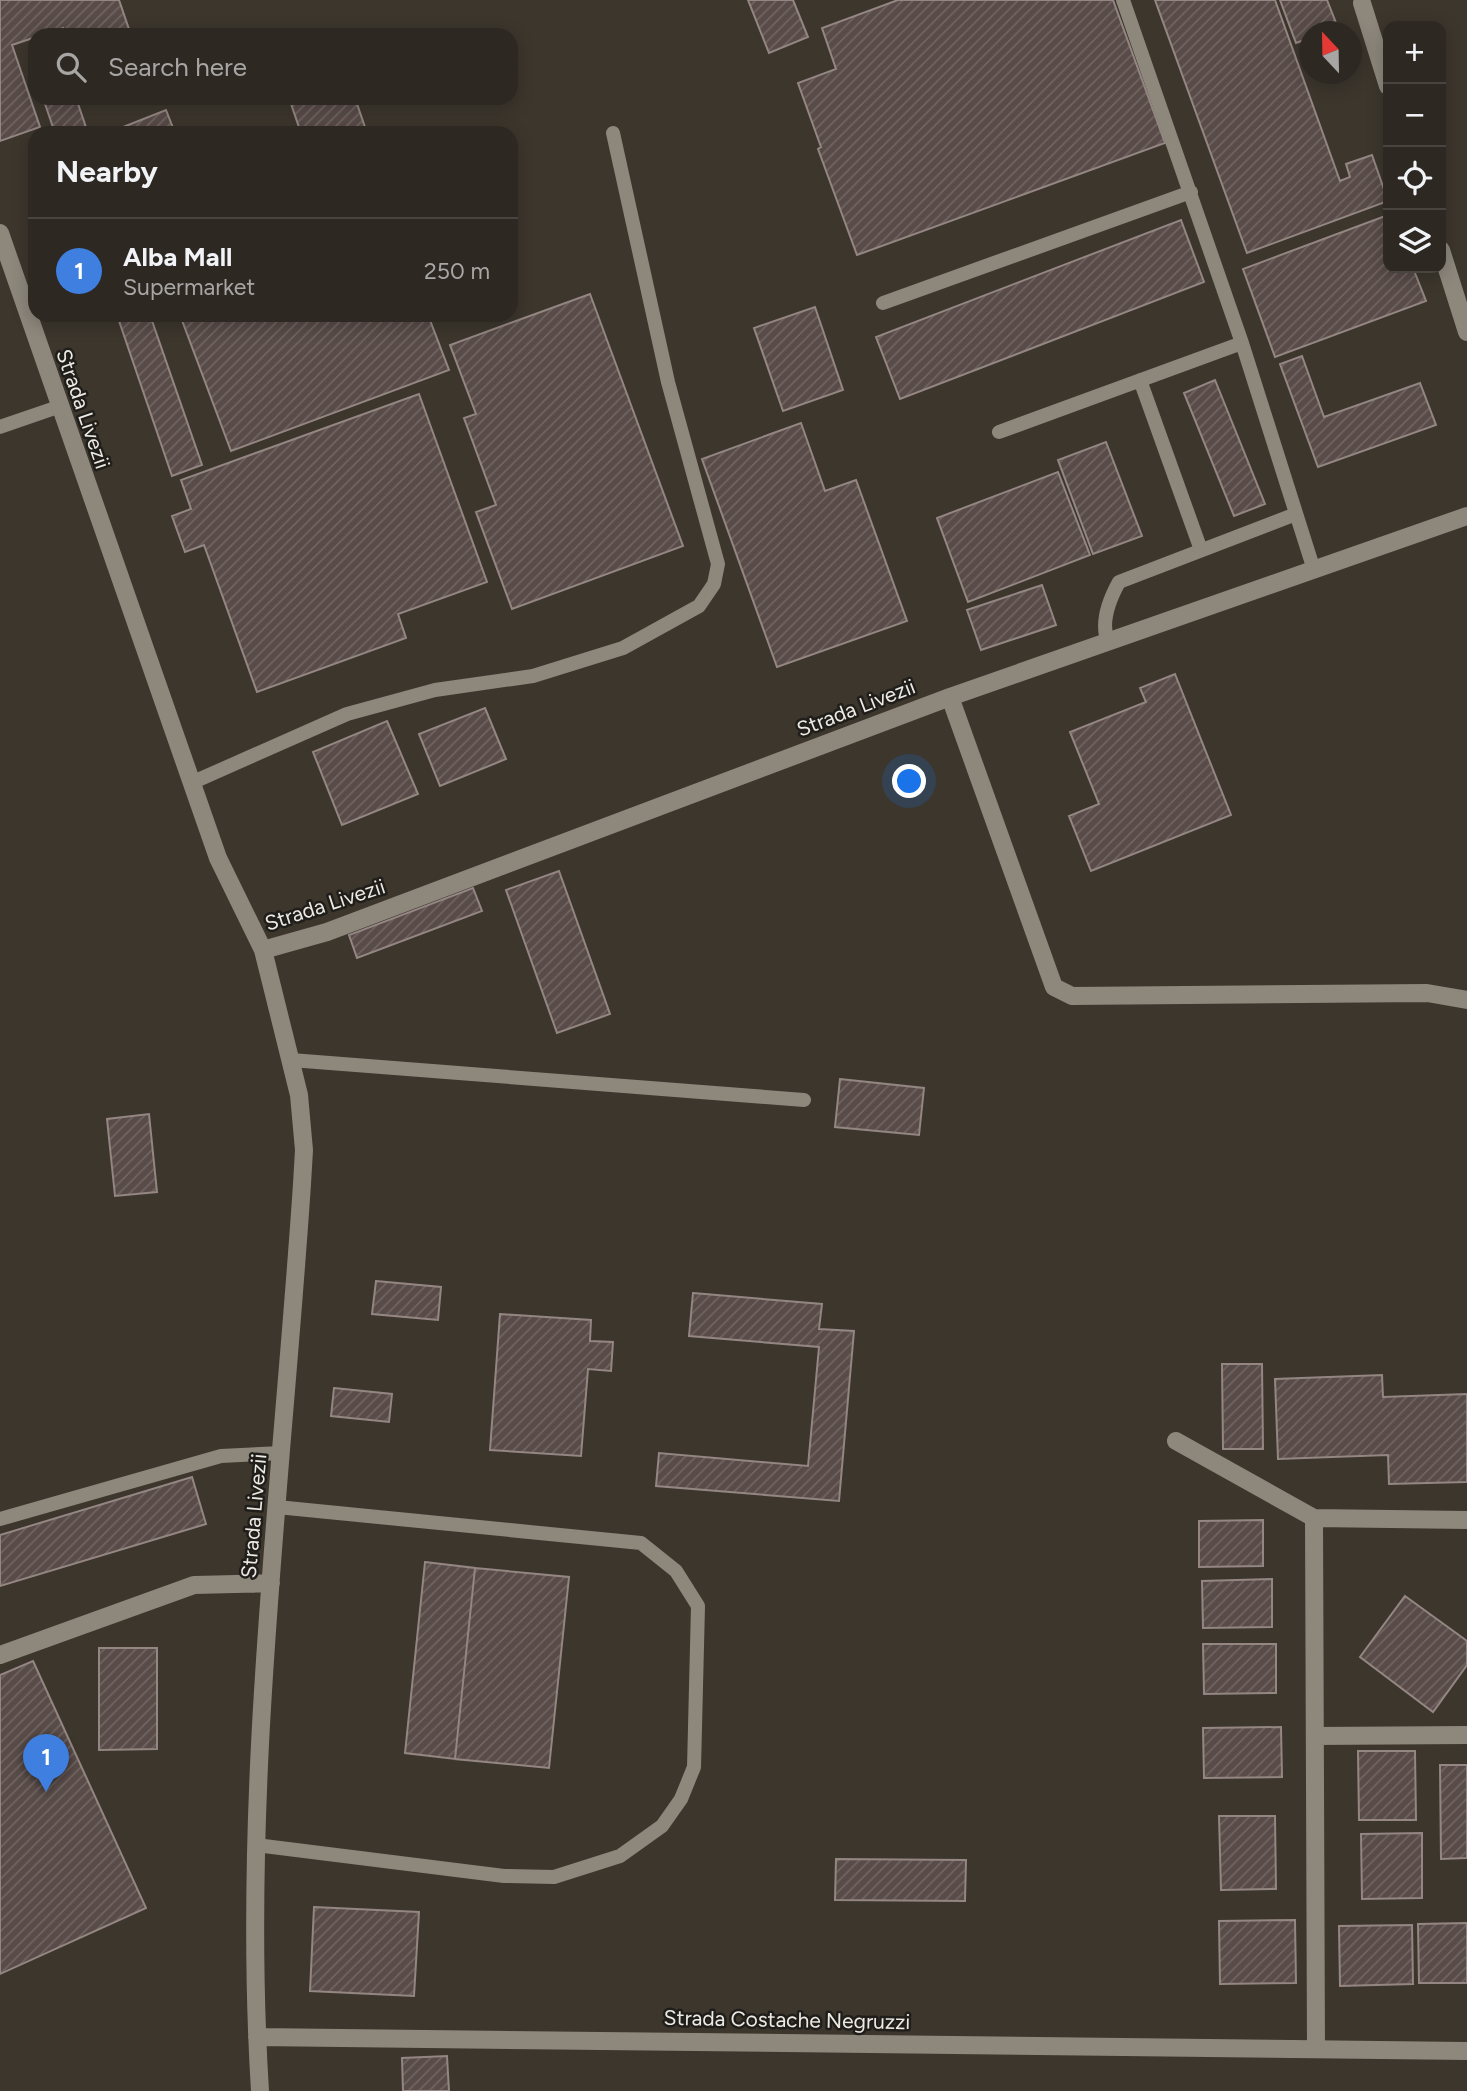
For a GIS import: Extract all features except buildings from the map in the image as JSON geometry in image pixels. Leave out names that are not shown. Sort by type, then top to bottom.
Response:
[{"type":"street","points":[[1362,3],[1387,84]]},
{"type":"street","name":"Strada Livezii","points":[[0,233],[28,317]]},
{"type":"street","points":[[1446,266],[1467,332]]},
{"type":"street","name":"Strada Livezii","points":[[30,322],[218,858],[263,950],[299,1095],[304,1150],[271,1583],[256,1845],[257,2037],[260,2091]]},
{"type":"street","name":"Strada Livezii","points":[[263,950],[327,932],[950,697],[1467,516]]},
{"type":"street","points":[[950,697],[1054,987],[1072,996],[1427,993],[1467,1000]]},
{"type":"street","points":[[1176,1441],[1314,1518],[1467,1521]]},
{"type":"street","points":[[1314,1518],[1316,2049]]},
{"type":"street","points":[[0,1655],[194,1585],[271,1583]]},
{"type":"street","points":[[1315,1736],[1467,1735]]},
{"type":"street","name":"Strada Costache Negruzzi","points":[[257,2037],[1467,2050]]},
{"type":"lane","points":[[1123,0],[1242,343],[1314,570]]},
{"type":"lane","points":[[191,783],[347,714],[435,690],[533,676],[623,648],[699,606],[715,584],[718,564],[668,382],[613,133]]},
{"type":"lane","points":[[883,303],[1191,192]]},
{"type":"lane","points":[[999,432],[1242,343]]},
{"type":"lane","points":[[1140,380],[1201,550]]},
{"type":"lane","points":[[0,427],[58,407]]},
{"type":"lane","points":[[1108,642],[1104,627],[1111,596],[1119,582],[1296,514]]},
{"type":"lane","points":[[290,1060],[804,1100]]},
{"type":"lane","points":[[0,1519],[221,1456],[282,1453]]},
{"type":"lane","points":[[256,1845],[504,1876],[554,1877],[620,1856],[662,1826],[681,1799],[694,1768],[698,1606],[676,1571],[641,1543],[277,1507]]},
{"type":"place","name":"Alba Mall","points":[[46,1792]]}]
